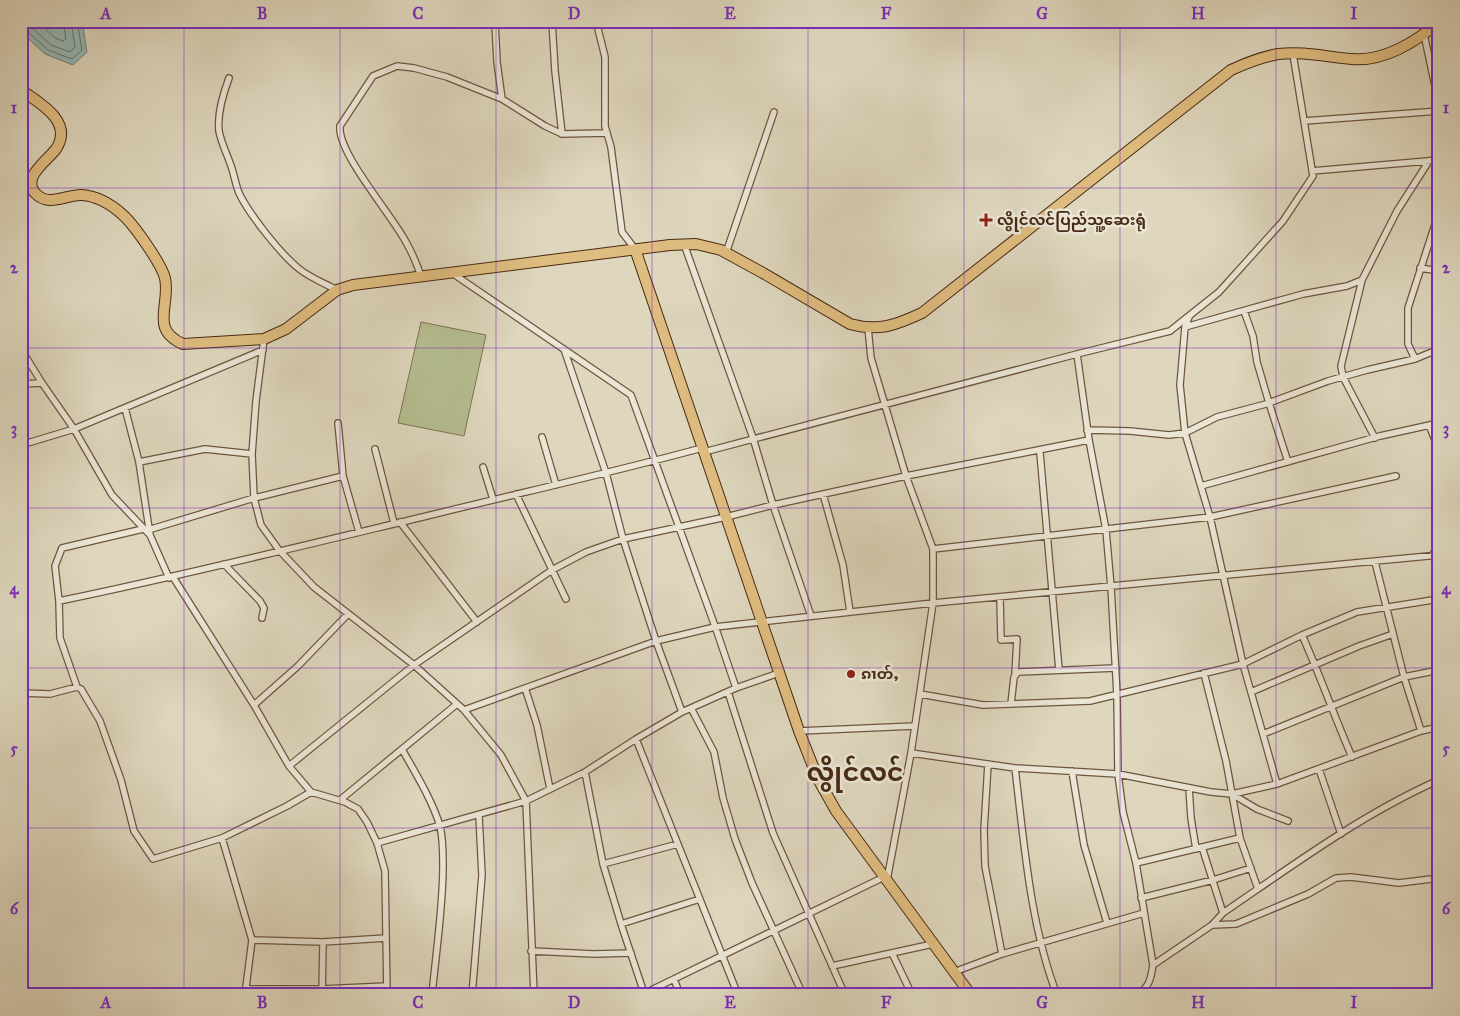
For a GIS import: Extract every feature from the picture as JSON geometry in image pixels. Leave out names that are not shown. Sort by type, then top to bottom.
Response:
[{"type":"highway","points":[[21,90],[43,105],[57,120],[61,130],[60,142],[32,180],[33,190],[40,197],[50,200],[81,194],[95,197],[130,221],[160,267],[164,278],[166,285],[164,321],[167,333],[173,340],[183,344],[264,339],[286,329],[338,290],[353,285],[684,244],[709,246],[726,253],[850,324],[868,328],[887,327],[922,313],[1231,70],[1257,59],[1279,54],[1355,60],[1380,56],[1404,46],[1439,22]]},
{"type":"highway","points":[[635,249],[799,731],[818,779],[831,803],[971,995]]},
{"type":"street","points":[[496,21],[497,62],[502,99]]},
{"type":"street","points":[[552,21],[562,134]]},
{"type":"street","points":[[596,21],[605,57],[604,110],[606,133],[611,147],[622,232],[635,249]]},
{"type":"street","points":[[1424,34],[1439,105]]},
{"type":"street","points":[[59,601],[171,578],[279,550],[753,438],[1077,354],[1170,332],[1219,292],[1283,221],[1313,176],[1293,54]]},
{"type":"street","points":[[421,276],[407,244],[345,150],[339,133],[340,126],[373,76],[397,66],[414,68],[447,77],[502,99],[545,126],[562,134],[606,133]]},
{"type":"street","points":[[229,78],[220,112],[219,130],[238,191],[246,206],[274,243],[298,268],[314,279],[338,290]]},
{"type":"street","points":[[1304,121],[1439,111]]},
{"type":"street","points":[[726,253],[774,112]]},
{"type":"street","points":[[1312,171],[1439,160]]},
{"type":"street","points":[[1374,438],[1343,377],[1341,366],[1346,340],[1362,280],[1397,211],[1429,161]]},
{"type":"street","points":[[1415,360],[1408,344],[1408,308],[1439,212]]},
{"type":"street","points":[[684,244],[753,438],[773,505],[811,616]]},
{"type":"street","points":[[1420,268],[1439,271]]},
{"type":"street","points":[[450,272],[631,394],[736,688]]},
{"type":"street","points":[[1185,327],[1303,294],[1347,286],[1362,280]]},
{"type":"street","points":[[1244,311],[1253,336],[1257,362],[1288,462]]},
{"type":"street","points":[[1189,316],[1185,327],[1180,385],[1185,433],[1210,517],[1243,664],[1277,784]]},
{"type":"street","points":[[585,772],[603,864],[643,994],[808,913],[886,879],[911,753],[933,603],[933,549],[906,476],[871,358],[868,328]]},
{"type":"street","points":[[264,339],[256,401],[252,454],[254,498],[261,525],[279,550],[314,587],[414,665],[458,704],[501,755],[526,802],[534,995]]},
{"type":"street","points":[[21,349],[74,429],[112,495],[147,531],[171,578],[254,705],[289,766],[311,792],[340,800],[358,809],[367,822],[377,843],[385,871],[387,995]]},
{"type":"street","points":[[564,349],[606,473],[623,539],[656,641],[682,712]]},
{"type":"street","points":[[1087,430],[1130,431],[1169,435],[1185,433],[1217,417],[1269,403],[1343,377],[1415,360],[1439,349]]},
{"type":"street","points":[[21,444],[74,429],[263,350]]},
{"type":"street","points":[[1077,354],[1087,430],[1106,530],[1116,668],[1118,774],[1123,812],[1136,863],[1152,965],[1150,981],[1142,992],[1136,995]]},
{"type":"street","points":[[21,384],[42,383]]},
{"type":"street","points":[[126,408],[139,462],[147,531]]},
{"type":"street","points":[[338,423],[343,476],[359,532]]},
{"type":"street","points":[[1201,486],[1374,438],[1439,423]]},
{"type":"street","points":[[1429,425],[1439,450]]},
{"type":"street","points":[[542,437],[556,485]]},
{"type":"street","points":[[289,766],[414,665],[552,570],[586,552],[623,539],[773,505],[906,476],[1089,440]]},
{"type":"street","points":[[139,462],[205,449],[252,454]]},
{"type":"street","points":[[374,449],[397,523],[477,622]]},
{"type":"street","points":[[1040,453],[1059,670]]},
{"type":"street","points":[[482,467],[493,499]]},
{"type":"street","points":[[311,792],[222,838],[153,859],[134,830],[121,780],[100,721],[81,689],[77,687],[60,638],[59,601],[55,566],[62,548],[147,531],[254,498],[343,476]]},
{"type":"street","points":[[933,549],[1210,517],[1396,476]]},
{"type":"street","points":[[516,494],[566,599]]},
{"type":"street","points":[[823,494],[843,565],[850,612]]},
{"type":"street","points":[[464,710],[656,641],[715,627],[933,603],[1436,556],[1439,544]]},
{"type":"street","points":[[1375,562],[1404,677],[1421,731]]},
{"type":"street","points":[[224,564],[260,601],[264,608],[262,618]]},
{"type":"street","points":[[1000,598],[1001,640],[1018,639],[1012,704]]},
{"type":"street","points":[[920,694],[983,704],[1090,701],[1243,664],[1302,634],[1356,612],[1439,599]]},
{"type":"street","points":[[254,705],[298,666],[348,614]]},
{"type":"street","points":[[1302,634],[1316,665],[1330,707],[1352,757]]},
{"type":"street","points":[[1251,692],[1359,646],[1393,634]]},
{"type":"street","points":[[1015,674],[1018,672],[1116,668]]},
{"type":"street","points":[[1263,734],[1404,677],[1439,670]]},
{"type":"street","points":[[1204,672],[1226,761],[1240,838],[1258,889]]},
{"type":"street","points":[[377,843],[526,802],[585,772],[682,712],[736,688],[779,673]]},
{"type":"street","points":[[21,693],[50,694],[77,687]]},
{"type":"street","points":[[525,688],[537,725],[550,790]]},
{"type":"street","points":[[728,692],[773,833],[845,995]]},
{"type":"street","points":[[340,800],[403,751],[458,704]]},
{"type":"street","points":[[691,708],[714,752],[723,798],[735,839],[752,883],[803,995]]},
{"type":"street","points":[[799,731],[915,726]]},
{"type":"street","points":[[911,753],[1016,768],[1118,774],[1188,788],[1232,794],[1277,784],[1421,731],[1439,727]]},
{"type":"street","points":[[636,739],[738,995]]},
{"type":"street","points":[[403,751],[421,783],[439,826],[442,842],[443,879],[432,995]]},
{"type":"street","points":[[988,764],[984,830],[985,866],[1002,954]]},
{"type":"street","points":[[1016,768],[1025,850],[1040,942],[1058,995]]},
{"type":"street","points":[[1319,769],[1341,834]]},
{"type":"street","points":[[1072,772],[1084,845],[1108,923]]},
{"type":"street","points":[[1152,965],[1212,926],[1223,913],[1341,834],[1411,792],[1439,780]]},
{"type":"street","points":[[1188,788],[1191,818],[1199,848],[1213,880],[1223,913]]},
{"type":"street","points":[[1232,794],[1258,809],[1288,822]]},
{"type":"street","points":[[472,995],[482,875],[479,816]]},
{"type":"street","points":[[222,838],[252,940],[245,992],[322,992],[387,986]]},
{"type":"street","points":[[1136,863],[1240,838]]},
{"type":"street","points":[[603,864],[678,844]]},
{"type":"street","points":[[1142,898],[1251,868]]},
{"type":"street","points":[[1212,926],[1236,924],[1308,894],[1336,878],[1351,877],[1399,883],[1439,878]]},
{"type":"street","points":[[621,924],[700,899]]},
{"type":"street","points":[[954,972],[1040,942],[1144,913]]},
{"type":"street","points":[[252,940],[323,942],[386,938]]},
{"type":"street","points":[[322,992],[323,942]]},
{"type":"street","points":[[832,966],[933,944]]},
{"type":"street","points":[[531,951],[594,954],[631,953]]},
{"type":"street","points":[[892,953],[912,995]]},
{"type":"street","points":[[674,979],[680,995]]},
{"type":"green space","points":[[421,322],[486,335],[464,436],[398,423]]},
{"type":"water","points":[[21,21],[82,21],[87,52],[73,65],[45,54],[21,32]]},
{"type":"place","name":"လွိုင်လင်ပြည်သူ့ဆေးရုံ","points":[[986,220]]},
{"type":"place","name":"ၵၢတ်ႇ","points":[[851,674]]},
{"type":"district","name":"လွိုင်လင်","points":[[855,772]]}]
